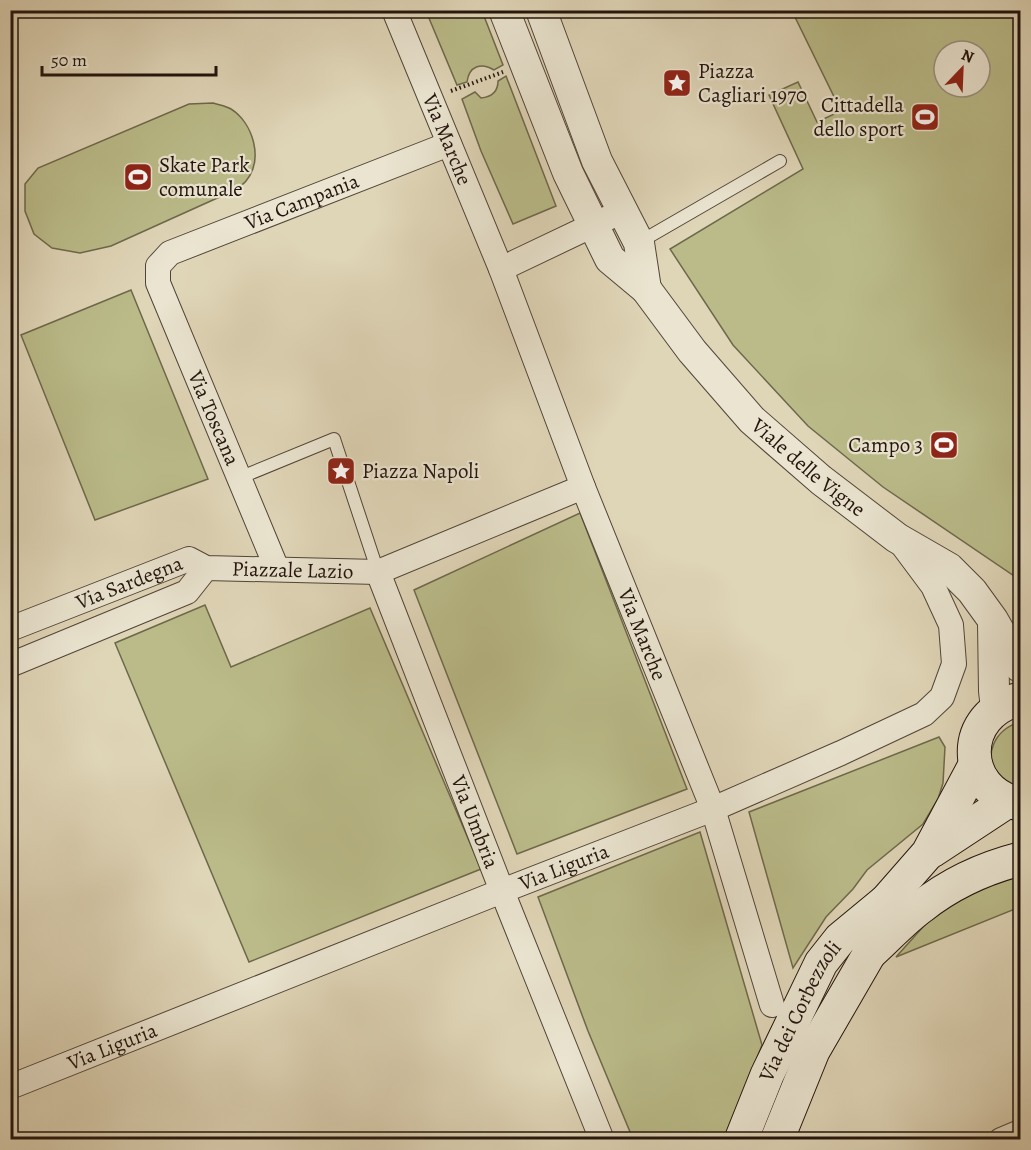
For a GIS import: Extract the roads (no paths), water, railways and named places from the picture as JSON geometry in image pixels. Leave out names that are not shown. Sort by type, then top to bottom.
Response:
[{"type":"main road","points":[[1008,704],[983,722],[975,740],[975,765],[987,787],[1014,803]]},
{"type":"main road","name":"Via dei Corbezzoli","points":[[741,1140],[767,1076],[821,963],[840,939],[886,901],[928,853],[975,765]]},
{"type":"main road","name":"Via dei Corbezzoli","points":[[928,853],[1014,803]]},
{"type":"main road","points":[[868,956],[921,907],[958,882],[995,865],[1020,859]]},
{"type":"main road","name":"Via dei Corbezzoli","points":[[777,1140],[813,1051],[868,956],[886,901]]},
{"type":"street","name":"Via Marche","points":[[394,10],[501,268],[583,487],[713,809],[772,1005]]},
{"type":"street","name":"Viale delle Vigne","points":[[504,10],[568,173],[594,226],[625,251],[646,289],[692,351],[752,420],[821,480],[897,538],[949,568],[972,591],[993,620],[1020,667]]},
{"type":"street","name":"Viale delle Vigne","points":[[541,10],[597,161],[622,210],[625,251]]},
{"type":"street","name":"Via Campania","points":[[158,266],[170,253],[449,144]]},
{"type":"street","points":[[501,268],[594,226],[622,210]]},
{"type":"street","name":"Via Toscana","points":[[158,266],[158,283],[277,569]]},
{"type":"street","points":[[378,572],[583,487]]},
{"type":"street","name":"Via Liguria","points":[[10,1087],[713,809],[924,714],[942,697],[954,664],[951,625],[933,586],[897,538]]},
{"type":"street","name":"Via Sardegna","points":[[10,629],[182,561],[189,559],[206,568],[187,592],[10,665]]},
{"type":"street","name":"Piazzale Lazio","points":[[206,568],[378,572]]},
{"type":"street","name":"Via Umbria","points":[[378,572],[602,1140]]},
{"type":"street","points":[[993,620],[994,691],[1008,704]]},
{"type":"street","points":[[1001,1140],[1020,1132]]},
{"type":"lane","points":[[625,251],[780,161]]},
{"type":"lane","points":[[239,478],[334,439],[378,572]]},
{"type":"place","name":"Piazza Cagliari 1970","points":[[677,83]]},
{"type":"place","name":"Cittadella dello sport","points":[[925,117]]},
{"type":"place","name":"Skate Park comunale","points":[[138,177]]},
{"type":"place","name":"Campo 3","points":[[944,445]]},
{"type":"place","name":"Piazza Napoli","points":[[341,471]]}]
